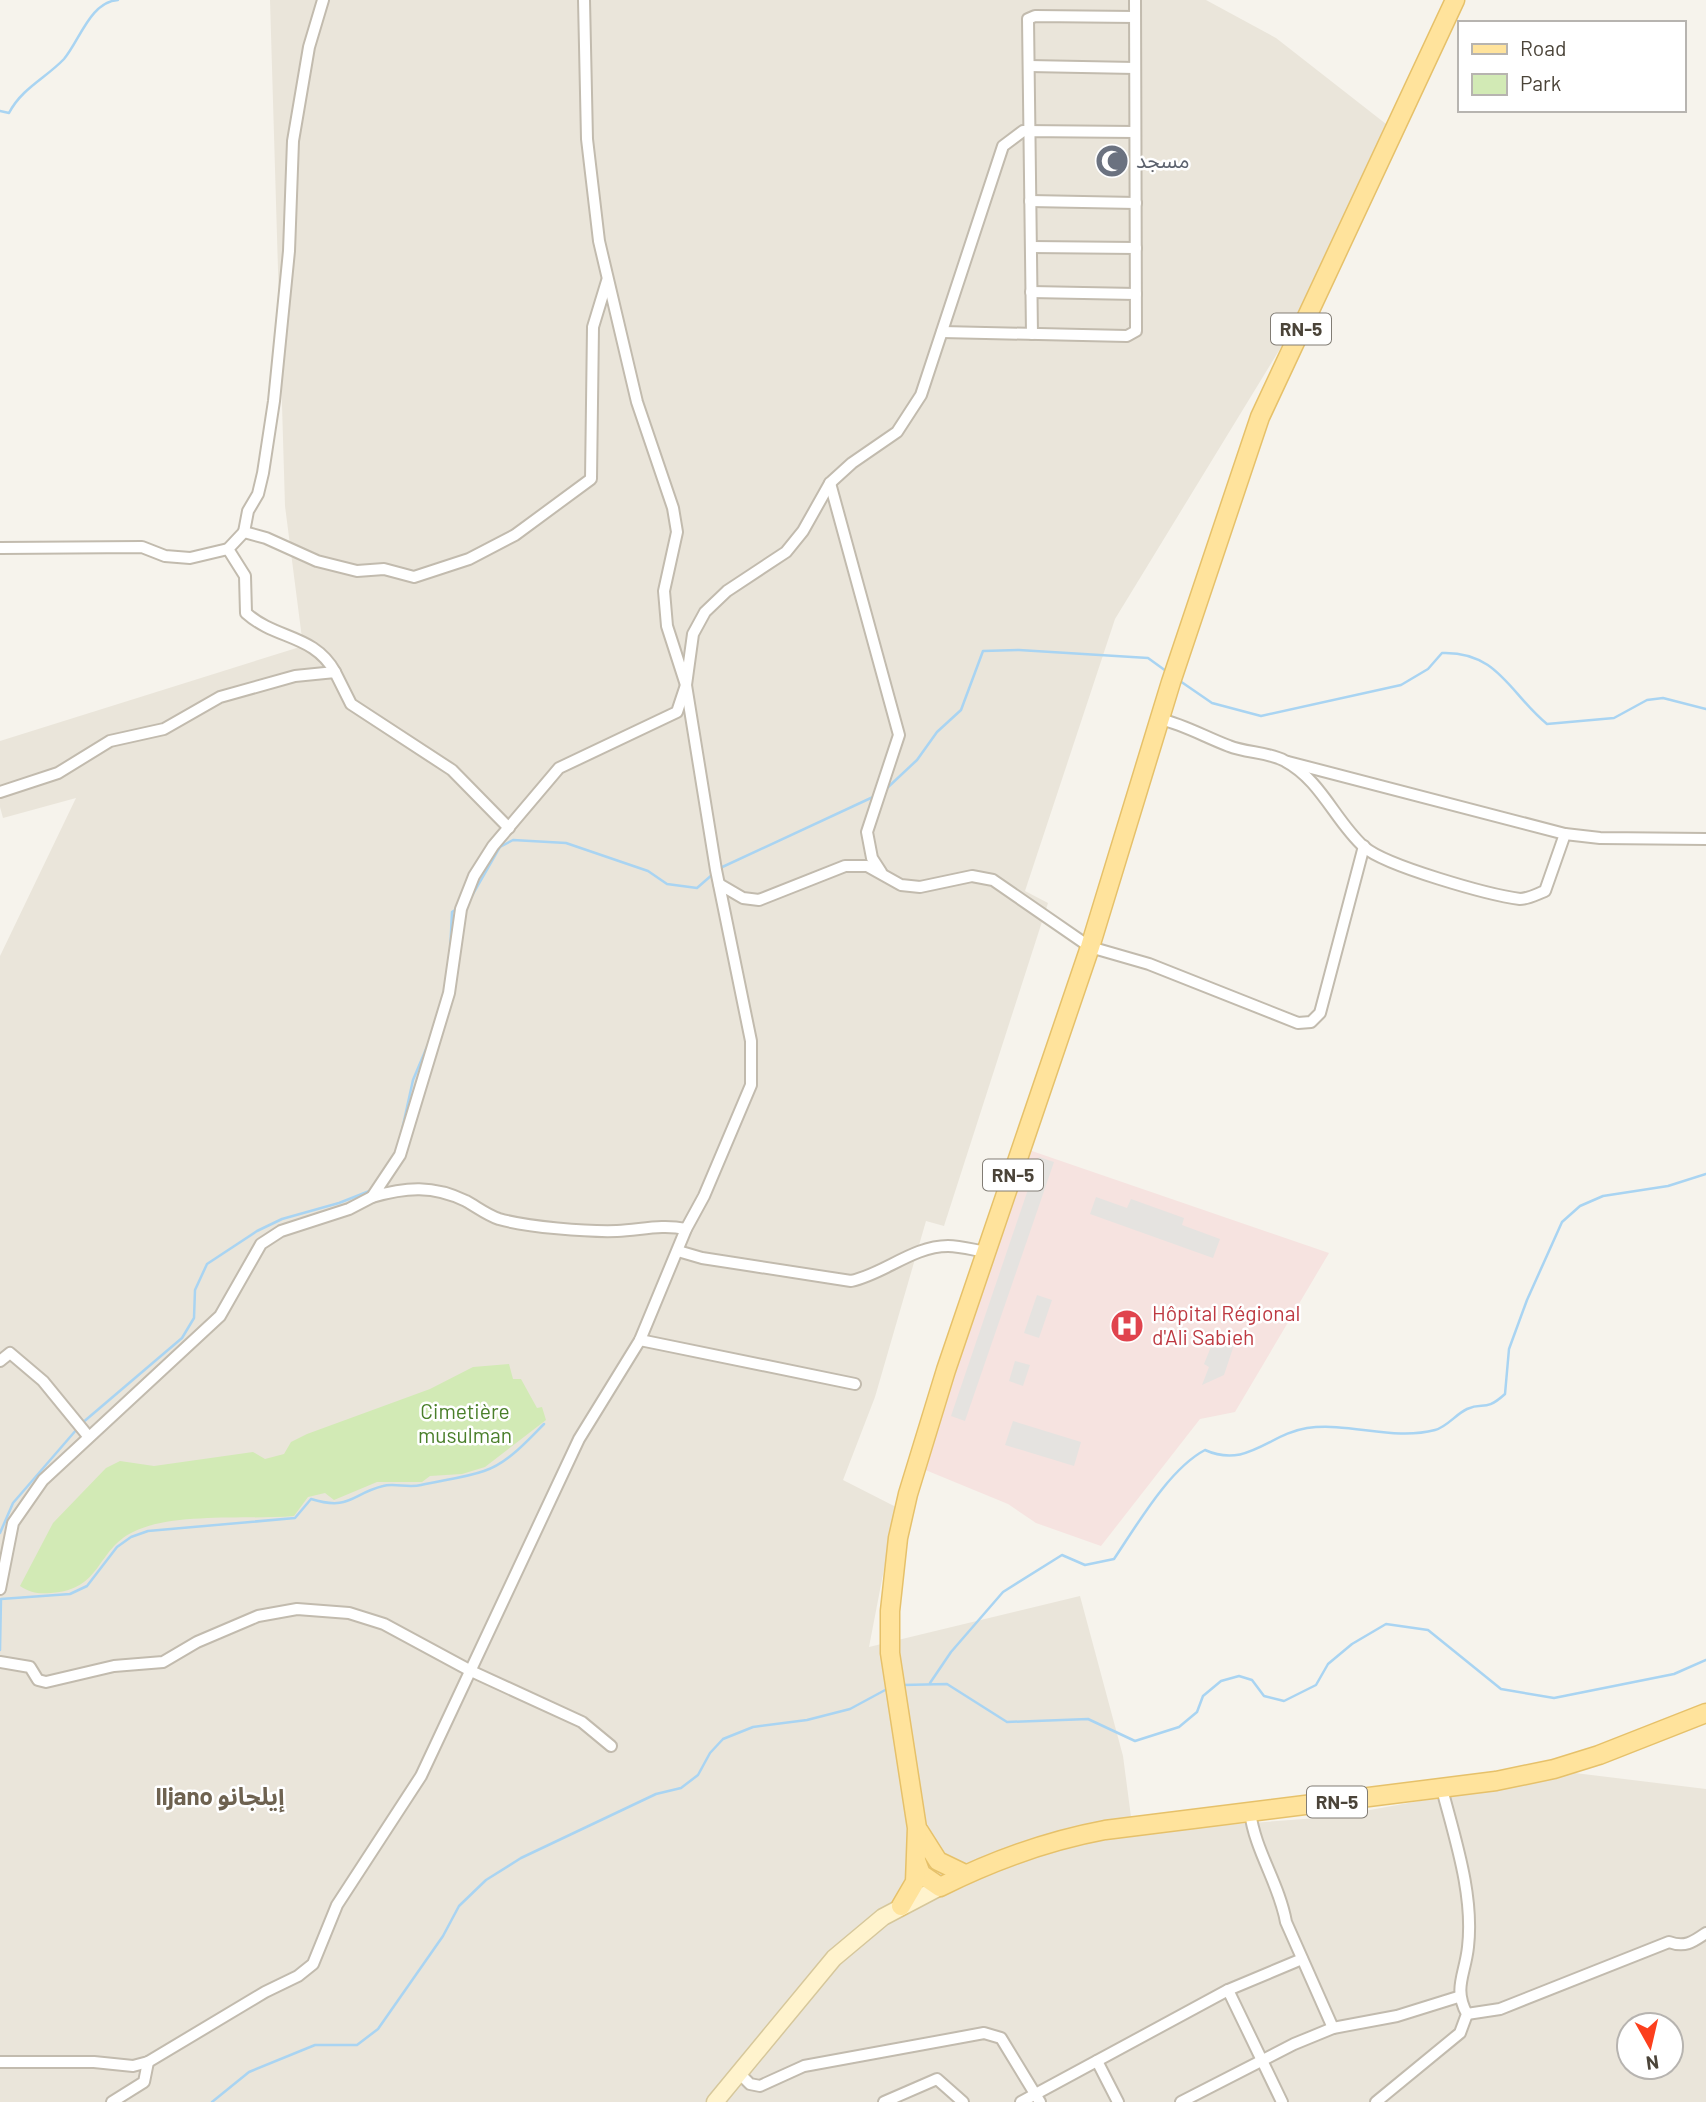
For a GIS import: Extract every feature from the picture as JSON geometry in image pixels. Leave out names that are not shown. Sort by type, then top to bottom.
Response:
[{"type":"main road","name":"RN-5","points":[[917,1863],[917,1828],[893,1674],[890,1611],[898,1538],[946,1370],[1090,947],[1160,719],[1260,417],[1455,0]]},
{"type":"main road","name":"RN-5","points":[[715,2102],[834,1958],[866,1930],[901,1906],[965,1874],[1031,1846],[1062,1838],[1442,1789],[1554,1769],[1706,1713]]},
{"type":"main road","name":"RN-5","points":[[917,1828],[938,1861],[965,1874]]},
{"type":"main road","points":[[917,1863],[921,1874],[940,1887]]},
{"type":"main road","points":[[901,1906],[915,1882],[917,1863]]},
{"type":"street","points":[[0,548],[142,547],[165,556],[190,558],[228,549],[244,531],[263,474],[276,387],[289,251],[293,141],[309,47],[323,0]]},
{"type":"street","points":[[0,2062],[94,2062],[133,2066],[148,2062],[265,1992],[298,1976],[313,1964],[337,1905],[421,1776],[579,1439],[640,1340],[746,1096],[753,1069],[751,1041],[719,884],[685,685],[667,626],[664,591],[675,552],[677,532],[673,508],[642,421],[599,241],[587,139],[584,0]]},
{"type":"street","points":[[943,332],[1127,336],[1136,331],[1135,0]]},
{"type":"street","points":[[1031,334],[1028,19],[1035,16],[1135,17]]},
{"type":"street","points":[[1029,66],[1135,68]]},
{"type":"street","points":[[372,1197],[400,1155],[416,1097],[439,1032],[454,969],[461,909],[474,876],[493,846],[559,768],[677,712],[685,685],[689,649],[705,612],[727,591],[786,552],[803,531],[830,483],[897,432],[921,395],[1003,146],[1023,131],[1135,132]]},
{"type":"street","points":[[1030,201],[1136,203]]},
{"type":"street","points":[[1031,247],[1136,248]]},
{"type":"street","points":[[244,531],[317,561],[357,571],[384,569],[414,577],[469,559],[515,535],[591,479],[593,327],[608,278]]},
{"type":"street","points":[[1031,292],[1136,294]]},
{"type":"street","points":[[830,483],[899,735],[867,832],[872,858],[883,875]]},
{"type":"street","points":[[228,549],[244,576],[246,613],[256,622],[324,654],[351,704],[452,770],[509,828]]},
{"type":"street","points":[[0,792],[58,773],[110,741],[164,729],[220,697],[295,676],[335,672]]},
{"type":"street","points":[[1160,719],[1184,725],[1230,747],[1565,834],[1600,838],[1706,839]]},
{"type":"street","points":[[1285,761],[1320,790],[1336,815],[1364,846],[1377,856],[1435,878],[1523,899],[1545,891],[1565,834]]},
{"type":"street","points":[[719,884],[743,898],[759,900],[845,866],[867,866],[901,886],[920,887],[972,876],[993,880],[1090,947],[1149,964],[1298,1023],[1311,1022],[1320,1013],[1364,846]]},
{"type":"street","points":[[0,1588],[13,1523],[43,1480],[220,1315],[261,1244],[269,1237],[401,1188],[424,1188],[447,1193],[486,1213],[509,1221],[617,1231],[664,1225],[686,1229]]},
{"type":"street","points":[[678,1251],[702,1258],[850,1281],[864,1278],[924,1251],[947,1246],[986,1252]]},
{"type":"street","points":[[640,1340],[855,1384]]},
{"type":"street","points":[[0,1361],[10,1353],[43,1381],[88,1436]]},
{"type":"street","points":[[0,1662],[30,1667],[38,1680],[46,1682],[127,1664],[163,1662],[197,1642],[258,1616],[297,1609],[349,1613],[384,1624],[471,1671],[582,1722],[611,1746]]},
{"type":"street","points":[[1376,2102],[1460,2032],[1467,2014],[1458,1997],[1468,1946],[1467,1904],[1459,1854],[1442,1789]]},
{"type":"street","points":[[1250,1812],[1253,1836],[1333,2028]]},
{"type":"street","points":[[1467,2014],[1500,2009],[1669,1942],[1680,1946],[1692,1943],[1706,1933]]},
{"type":"street","points":[[1021,2102],[1038,2098],[1097,2061],[1228,1990],[1265,1972],[1302,1959]]},
{"type":"street","points":[[1228,1990],[1282,2102]]},
{"type":"street","points":[[1181,2102],[1260,2061],[1333,2028],[1397,2016],[1458,1997]]},
{"type":"street","points":[[739,2073],[750,2084],[760,2086],[804,2066],[984,2033],[1001,2038],[1038,2098]]},
{"type":"street","points":[[1097,2061],[1118,2102]]},
{"type":"street","points":[[112,2102],[144,2082],[148,2062]]},
{"type":"street","points":[[884,2102],[937,2079],[963,2102]]},
{"type":"shaded area","points":[[270,0],[1206,0],[1276,38],[1386,124],[1286,339],[1115,619],[1025,891],[1048,903],[944,1226],[926,1221],[875,1397],[843,1480],[896,1507],[869,1647],[1080,1596],[1123,1756],[1133,1832],[1331,1817],[1575,1773],[1706,1789],[1706,2102],[0,2102],[0,956],[76,798],[3,818],[0,807],[0,741],[303,646],[285,506]]},
{"type":"shaded area","name":"Hôpital Régional d'Ali Sabieh","points":[[1029,1150],[1329,1253],[1235,1412],[1200,1419],[1101,1546],[1036,1523],[1008,1504],[923,1469],[943,1399]]},
{"type":"shaded area","points":[[1039,1157],[1054,1162],[965,1421],[951,1416]]},
{"type":"shaded area","points":[[1096,1197],[1127,1208],[1131,1199],[1184,1218],[1182,1225],[1220,1239],[1213,1258],[1090,1214]]},
{"type":"shaded area","points":[[1037,1295],[1052,1300],[1039,1338],[1024,1333]]},
{"type":"shaded area","points":[[1217,1332],[1236,1339],[1224,1375],[1202,1385],[1209,1367],[1204,1364]]},
{"type":"shaded area","points":[[1015,1361],[1030,1365],[1023,1386],[1009,1381]]},
{"type":"shaded area","points":[[1013,1421],[1081,1442],[1074,1466],[1005,1445]]},
{"type":"green space","name":"Cimetière musulman","points":[[509,1364],[513,1379],[521,1379],[537,1408],[542,1407],[546,1420],[485,1467],[462,1474],[430,1476],[422,1482],[377,1482],[334,1500],[325,1493],[308,1497],[294,1516],[190,1519],[150,1526],[121,1540],[80,1585],[68,1590],[46,1593],[31,1592],[20,1586],[53,1523],[106,1468],[120,1461],[154,1466],[253,1452],[265,1459],[284,1454],[291,1442],[307,1434],[430,1389],[473,1367]]},
{"type":"waterway","points":[[0,111],[9,113],[27,90],[64,59],[86,23],[100,7],[118,0]]},
{"type":"waterway","points":[[885,790],[917,760],[937,732],[961,710],[983,651],[1019,650],[1148,658],[1166,671]]},
{"type":"waterway","points":[[1180,681],[1212,703],[1261,716],[1401,685],[1428,669],[1442,653],[1461,654],[1490,667],[1547,724],[1614,718],[1647,700],[1663,698],[1706,709]]},
{"type":"waterway","points":[[718,869],[873,797]]},
{"type":"waterway","points":[[469,901],[500,847],[513,840],[566,843],[648,871],[667,884],[697,888],[713,874]]},
{"type":"waterway","points":[[450,954],[452,912],[458,908]]},
{"type":"waterway","points":[[435,1022],[445,988]]},
{"type":"waterway","points":[[400,1139],[413,1080],[429,1042]]},
{"type":"waterway","points":[[930,1683],[951,1652],[1003,1592],[1062,1555],[1085,1565],[1114,1559],[1166,1484],[1205,1450],[1220,1455],[1246,1453],[1293,1431],[1307,1428],[1339,1427],[1387,1433],[1419,1433],[1435,1430],[1467,1409],[1498,1400],[1505,1394],[1509,1349],[1527,1300],[1562,1222],[1580,1206],[1603,1196],[1668,1186],[1706,1174]]},
{"type":"waterway","points":[[81,1424],[182,1338],[194,1318],[195,1290],[207,1264],[257,1231],[282,1219],[339,1203],[372,1190]]},
{"type":"waterway","points":[[0,1650],[1,1599],[70,1594],[87,1586],[117,1547],[131,1537],[148,1531],[295,1518],[311,1499],[342,1502],[383,1486],[416,1486],[476,1473],[509,1457],[544,1424]]},
{"type":"waterway","points":[[0,1533],[13,1503],[77,1429]]},
{"type":"waterway","points":[[903,1685],[947,1684],[1007,1722],[1088,1719],[1135,1741],[1179,1727],[1197,1712],[1203,1696],[1221,1681],[1239,1676],[1252,1680],[1264,1696],[1284,1701],[1316,1685],[1328,1664],[1352,1644],[1386,1624],[1428,1630],[1501,1689],[1554,1698],[1674,1674],[1706,1660]]},
{"type":"waterway","points":[[212,2102],[249,2072],[315,2045],[357,2045],[378,2029],[443,1936],[459,1906],[486,1880],[521,1858],[656,1794],[681,1788],[698,1775],[710,1753],[723,1739],[753,1727],[807,1720],[850,1709],[887,1689]]},
{"type":"place","name":"مسجد","points":[[1112,161]]},
{"type":"place","name":"Hôpital Régional d'Ali Sabieh","points":[[1127,1326]]},
{"type":"district","name":"Iljano إيلجانو","points":[[220,1797]]}]
